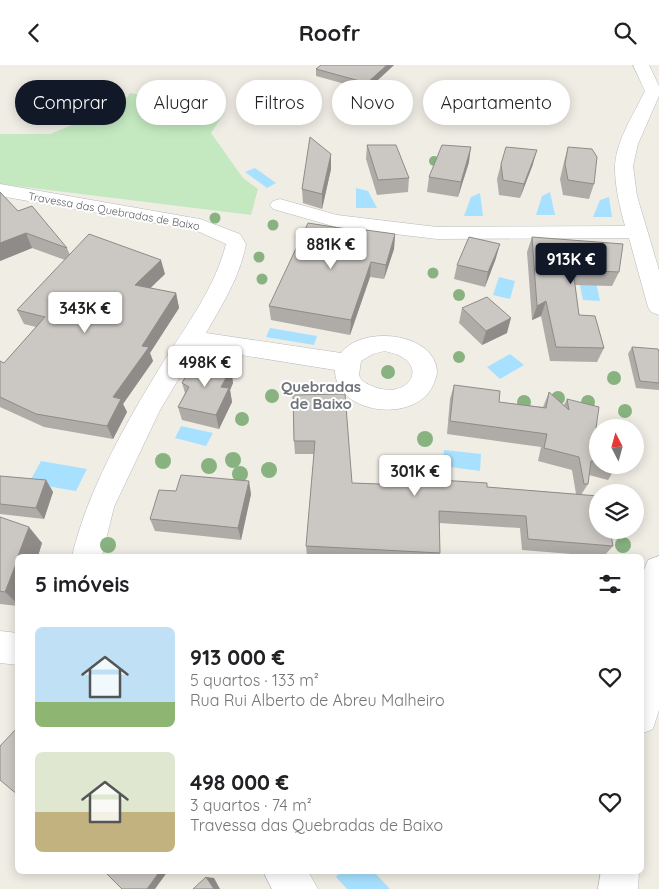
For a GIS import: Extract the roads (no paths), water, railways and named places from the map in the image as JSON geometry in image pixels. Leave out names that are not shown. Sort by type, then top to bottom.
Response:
[{"type":"street","points":[[641,65],[653,91],[628,144],[624,166],[627,196],[659,307]]},
{"type":"street","name":"Travessa das Quebradas de Baixo","points":[[0,191],[200,225],[233,239],[236,248],[232,262],[215,298],[149,407],[100,507],[88,554]]},
{"type":"street","points":[[280,205],[336,221],[437,233],[638,232]]},
{"type":"street","points":[[190,339],[347,363]]},
{"type":"street","points":[[644,692],[659,570]]},
{"type":"street","points":[[0,647],[15,649]]},
{"type":"street","points":[[285,874],[298,889]]},
{"type":"street","points":[[618,889],[620,874]]},
{"type":"water","points":[[255,168],[276,183],[267,188],[245,172]]},
{"type":"water","points":[[356,188],[368,191],[377,208],[356,208]]},
{"type":"water","points":[[550,192],[555,215],[536,215],[542,196]]},
{"type":"water","points":[[480,193],[483,216],[464,216],[471,197]]},
{"type":"water","points":[[609,197],[612,217],[593,217],[600,200]]},
{"type":"water","points":[[499,277],[515,281],[510,299],[493,295]]},
{"type":"water","points":[[579,281],[596,282],[600,301],[583,300]]},
{"type":"water","points":[[270,328],[317,336],[314,345],[266,337]]},
{"type":"water","points":[[510,354],[524,365],[500,379],[487,367]]},
{"type":"water","points":[[181,426],[213,433],[206,446],[175,438]]},
{"type":"water","points":[[444,450],[481,454],[480,471],[443,466]]},
{"type":"water","points":[[41,461],[87,469],[76,491],[29,483]]},
{"type":"water","points":[[338,874],[376,874],[390,889],[347,889],[336,877]]},
{"type":"district","name":"Quebradas de Baixo","points":[[321,394]]}]
